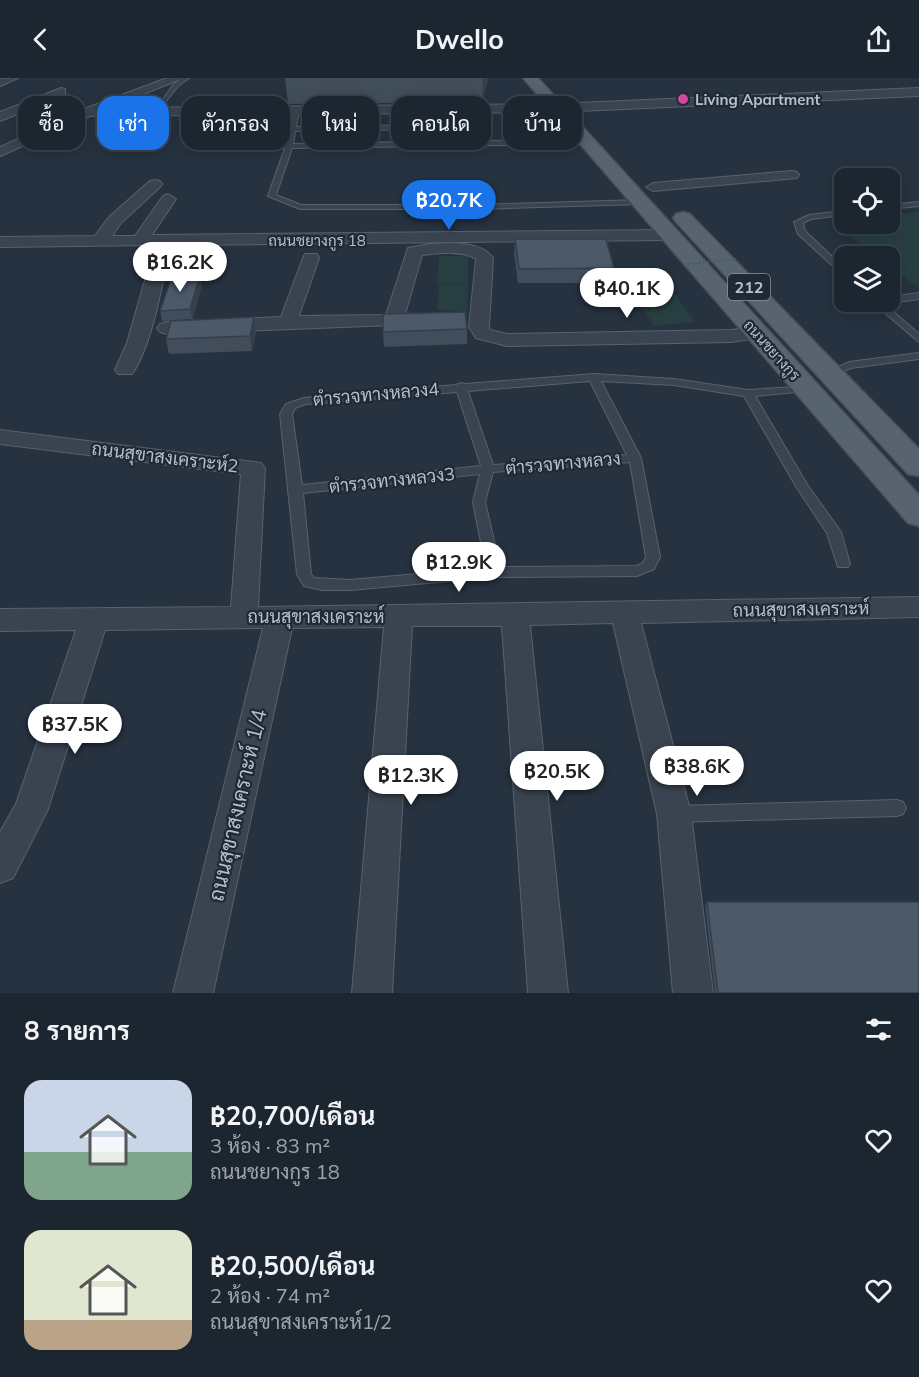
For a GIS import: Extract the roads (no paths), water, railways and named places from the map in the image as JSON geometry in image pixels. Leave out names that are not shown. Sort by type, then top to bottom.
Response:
[{"type":"main road","name":"ถนนชยางกูร","points":[[530,78],[559,96]]},
{"type":"main road","name":"ถนนชยางกูร","points":[[550,78],[563,96]]},
{"type":"main road","name":"ถนนชยางกูร","points":[[582,119],[646,194],[669,235],[919,515]]},
{"type":"main road","name":"ถนนชยางกูร","points":[[582,133],[586,142],[646,194],[830,374],[919,467]]},
{"type":"main road","points":[[802,383],[830,374]]},
{"type":"street","points":[[0,83],[12,78]]},
{"type":"street","points":[[85,113],[177,78]]},
{"type":"street","points":[[0,117],[61,92]]},
{"type":"street","points":[[582,101],[919,92]]},
{"type":"street","points":[[290,111],[391,110]]},
{"type":"street","points":[[88,112],[181,111]]},
{"type":"street","points":[[10,131],[18,132]]},
{"type":"street","points":[[0,153],[18,145]]},
{"type":"street","points":[[646,194],[792,176]]},
{"type":"street","points":[[100,241],[115,220],[155,184]]},
{"type":"street","points":[[140,241],[168,199]]},
{"type":"street","name":"ถนนชยางกูร 18","points":[[0,242],[669,235]]},
{"type":"street","points":[[124,370],[137,343],[164,241]]},
{"type":"street","points":[[394,320],[414,252],[430,248],[471,250],[482,254],[485,258],[479,327],[483,334],[507,340],[731,336],[757,333]]},
{"type":"street","points":[[288,321],[311,258]]},
{"type":"street","points":[[458,319],[480,319]]},
{"type":"street","points":[[167,328],[288,321],[426,320]]},
{"type":"street","name":"ถนนสุขาสงเคราะห์2","points":[[0,437],[253,468],[244,616]]},
{"type":"street","name":"ถนนสุขาสงเคราะห์","points":[[0,620],[625,614],[919,606]]},
{"type":"street","points":[[625,614],[674,814],[693,993]]},
{"type":"street","points":[[515,615],[548,993]]},
{"type":"street","points":[[372,993],[399,616]]},
{"type":"street","name":"ถนนสุขาสงเคราะห์ 1/4","points":[[193,993],[280,617]]},
{"type":"street","points":[[0,866],[31,809],[94,619]]},
{"type":"lane","points":[[167,96],[176,85],[186,78]]},
{"type":"lane","points":[[290,138],[296,111]]},
{"type":"lane","points":[[291,129],[391,127]]},
{"type":"lane","points":[[491,144],[586,142]]},
{"type":"lane","points":[[290,146],[391,145]]},
{"type":"lane","points":[[288,150],[272,196],[300,207],[477,207],[646,194]]},
{"type":"lane","points":[[900,206],[919,204]]},
{"type":"lane","points":[[834,214],[809,217],[798,222],[801,232],[834,263]]},
{"type":"lane","points":[[900,299],[919,296]]},
{"type":"lane","points":[[888,312],[919,339]]},
{"type":"lane","points":[[830,374],[849,365],[919,356]]},
{"type":"lane","points":[[461,386],[594,377],[674,382],[748,393],[802,383]]},
{"type":"lane","name":"ตำรวจทางหลวง","points":[[296,490],[304,574],[309,582],[322,585],[350,585],[494,572],[637,571],[649,566],[653,557],[634,458],[594,377]]},
{"type":"lane","name":"ตำรวจทางหลวง4","points":[[296,490],[285,414],[290,406],[304,401],[461,386],[488,469]]},
{"type":"lane","points":[[748,393],[803,488],[834,532],[843,564]]},
{"type":"lane","name":"ตำรวจทางหลวง","points":[[494,572],[479,502],[488,469],[634,458]]},
{"type":"lane","name":"ตำรวจทางหลวง3","points":[[296,490],[488,469]]},
{"type":"lane","points":[[674,814],[897,808]]},
{"type":"place","name":"Living Apartment","points":[[683,99]]}]
